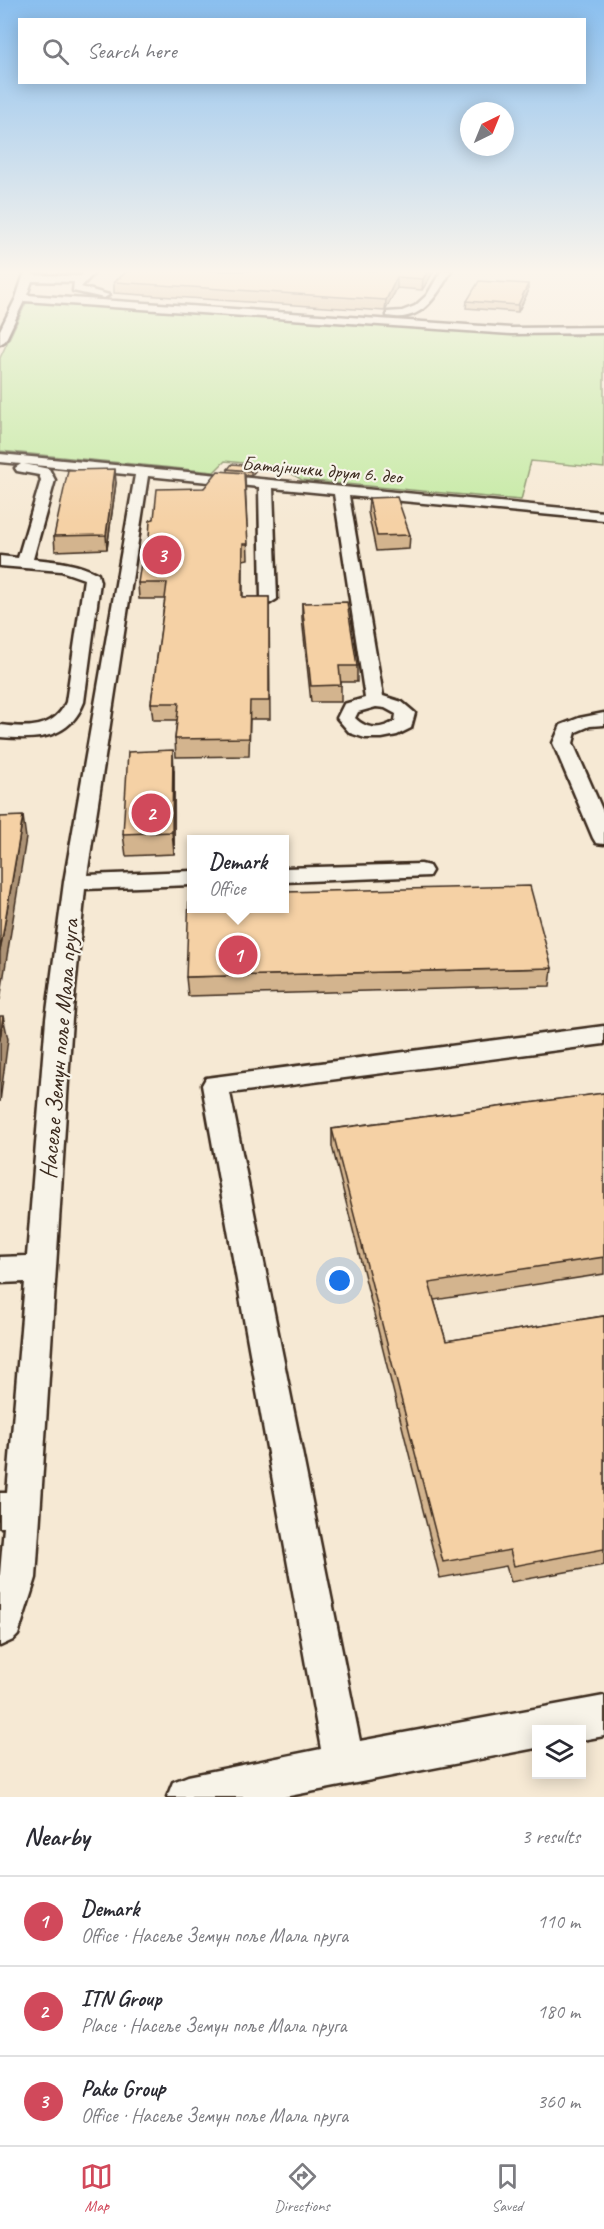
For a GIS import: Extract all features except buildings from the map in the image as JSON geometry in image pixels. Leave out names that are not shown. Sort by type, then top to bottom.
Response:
[{"type":"street","name":"Батајнички друм 6. део","points":[[0,458],[604,516]]},
{"type":"street","points":[[0,465],[34,469],[47,476],[24,564]]},
{"type":"street","name":"Насеље Земун поље Мала пруга","points":[[0,1628],[5,1622],[18,1578],[11,1510],[41,1268],[59,1019],[75,882],[142,472]]},
{"type":"street","points":[[266,484],[269,599]]},
{"type":"street","points":[[340,492],[375,701]]},
{"type":"street","points":[[0,561],[74,569],[92,578],[72,712],[63,723],[40,732],[0,731]]},
{"type":"street","points":[[604,719],[576,724],[568,729],[563,743],[604,838]]},
{"type":"street","points":[[289,875],[421,871]]},
{"type":"street","points":[[75,882],[187,878]]},
{"type":"street","points":[[344,1764],[215,1085],[604,1035]]},
{"type":"street","points":[[0,1270],[41,1268]]},
{"type":"street","points":[[188,1797],[344,1764],[604,1716]]},
{"type":"green space","points":[[1,355],[604,355],[604,468],[531,461],[521,500],[302,480],[281,467],[225,461],[214,472],[0,451]]},
{"type":"place","name":"Pako Group","points":[[162,555]]},
{"type":"place","name":"ITN Group","points":[[151,813]]},
{"type":"place","name":"Demark","points":[[238,955]]}]
